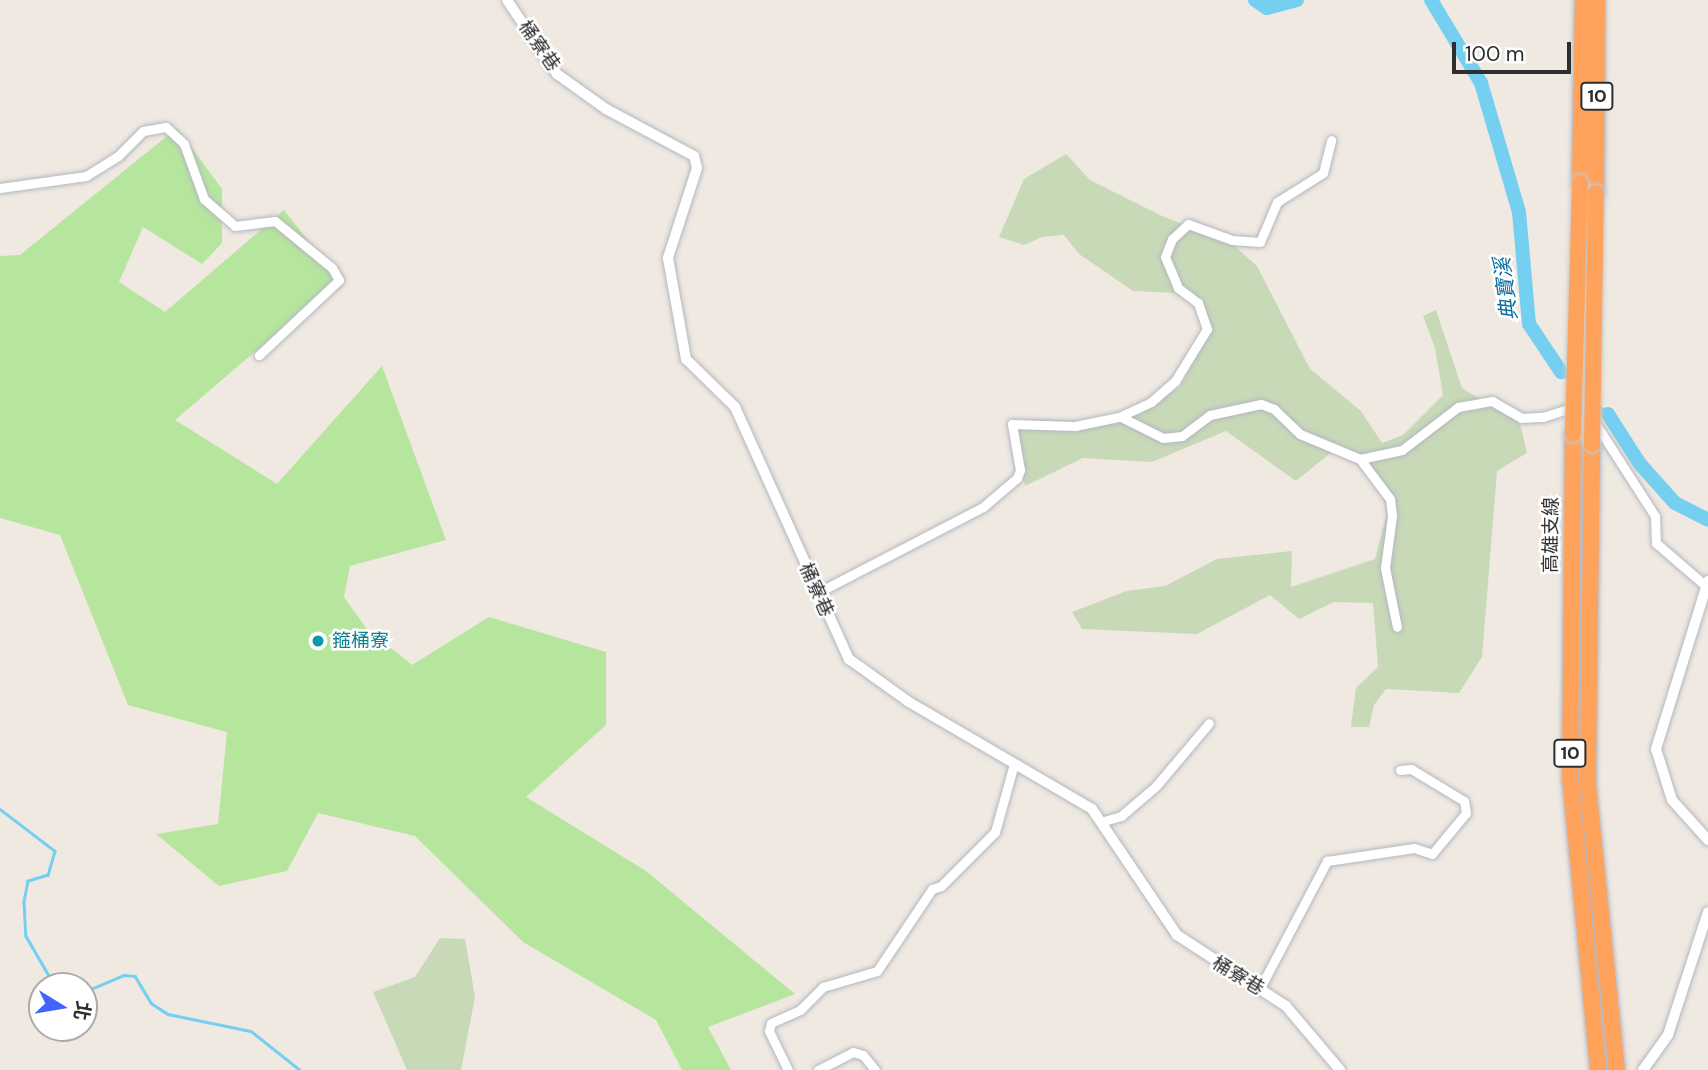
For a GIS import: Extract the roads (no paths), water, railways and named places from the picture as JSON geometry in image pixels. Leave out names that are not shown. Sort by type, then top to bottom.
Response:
[{"type":"highway","name":"高雄支線","points":[[1583,0],[1573,434],[1570,777],[1598,1070]]},
{"type":"highway","name":"高雄支線","points":[[1597,0],[1588,786],[1617,1070]]},
{"type":"street","name":"桶寮巷","points":[[507,0],[557,74],[606,109],[694,156],[697,167],[668,258],[686,359],[735,407],[817,593],[856,667],[1092,809],[1104,821],[1177,935],[1286,1006],[1340,1070]]},
{"type":"street","points":[[0,188],[86,176],[118,156],[144,131],[166,127],[184,144],[204,199],[234,226],[275,221],[332,268],[339,280],[259,355]]},
{"type":"street","points":[[817,593],[983,507],[1017,478],[1020,470],[1012,424],[1075,426],[1119,417],[1150,402],[1175,382],[1205,337],[1207,329],[1198,303],[1178,288],[1166,257],[1172,239],[1188,224],[1232,240],[1260,242],[1277,202],[1323,173],[1331,140]]},
{"type":"street","points":[[1360,459],[1402,450],[1458,407],[1492,401],[1521,418],[1543,417],[1583,404],[1655,516],[1656,543],[1707,584],[1656,749],[1672,800],[1708,840]]},
{"type":"street","points":[[1119,417],[1132,419],[1163,438],[1182,436],[1210,415],[1261,404],[1274,409],[1300,434],[1360,459],[1390,499],[1392,516],[1385,568],[1397,627]]},
{"type":"street","points":[[1104,821],[1121,816],[1156,786],[1209,723]]},
{"type":"street","points":[[788,1070],[769,1031],[771,1023],[800,1010],[823,987],[877,971],[932,889],[941,886],[995,832],[1014,764]]},
{"type":"street","points":[[1260,988],[1327,861],[1414,848],[1433,854],[1466,813],[1464,801],[1411,769],[1400,769]]},
{"type":"street","points":[[1643,1070],[1660,1052],[1708,912]]},
{"type":"street","points":[[818,1070],[853,1052],[863,1055],[875,1070]]},
{"type":"waterway","name":"典寶溪","points":[[1255,0],[1267,8],[1297,0]]},
{"type":"waterway","name":"典寶溪","points":[[1431,0],[1481,83],[1519,212],[1529,324],[1561,372]]},
{"type":"waterway","name":"典寶溪","points":[[1561,372],[1569,379]]},
{"type":"waterway","name":"典寶溪","points":[[1600,407],[1608,414]]},
{"type":"waterway","name":"典寶溪","points":[[1608,414],[1640,464],[1675,503],[1708,520]]},
{"type":"waterway","points":[[0,809],[55,851],[48,875],[28,881],[24,902],[26,936],[47,972]]},
{"type":"waterway","points":[[98,986],[124,975],[135,976],[151,1003],[168,1014],[251,1031],[300,1070]]},
{"type":"place","name":"箍桶寮","points":[[318,641]]}]
